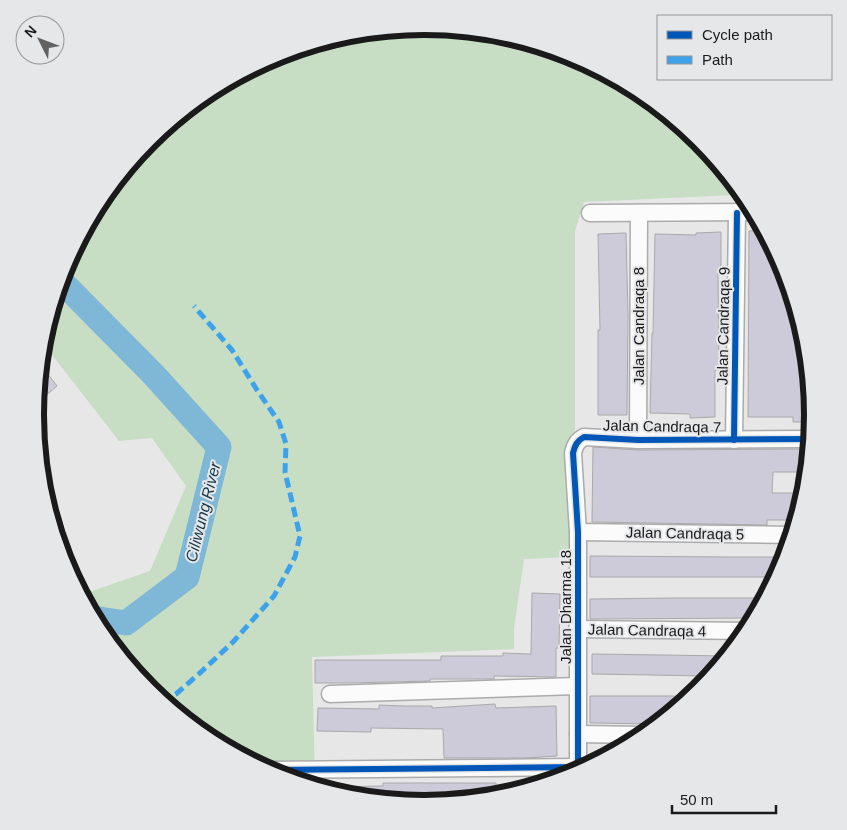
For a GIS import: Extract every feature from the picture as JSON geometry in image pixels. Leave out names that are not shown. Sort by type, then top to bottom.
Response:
[{"type":"street","points":[[590,213],[745,213]]},
{"type":"street","name":"Jalan Candraqa 8","points":[[638,440],[639,213]]},
{"type":"street","name":"Jalan Candraqa 9","points":[[734,440],[737,213]]},
{"type":"street","name":"Jalan Candraqa 7","points":[[576,444],[584,437],[638,440],[803,439]]},
{"type":"street","name":"Jalan Dharma 18","points":[[576,444],[573,453],[578,532],[578,762]]},
{"type":"street","name":"Jalan Candraqa 5","points":[[578,532],[784,535]]},
{"type":"street","name":"Jalan Candraqa 4","points":[[577,629],[736,631]]},
{"type":"street","points":[[330,694],[578,686]]},
{"type":"street","points":[[578,734],[629,735]]},
{"type":"street","points":[[288,770],[561,769]]},
{"type":"green space","points":[[424,35],[473,38],[522,48],[546,55],[592,74],[635,99],[674,129],[692,146],[709,164],[733,195],[584,202],[575,231],[575,557],[524,559],[514,628],[514,649],[312,657],[315,779],[255,756],[212,731],[192,716],[173,701],[138,666],[94,605],[84,585],[92,591],[150,571],[186,486],[152,438],[119,441],[49,351],[56,317],[72,270],[94,225],[108,204],[138,164],[155,146],[173,129],[212,99],[255,74],[278,64],[301,55],[349,42],[399,36]]},
{"type":"building","points":[[749,231],[756,231],[764,247],[775,270],[791,317],[800,365],[804,422],[793,422],[793,417],[748,417]]},
{"type":"building","points":[[721,232],[721,273],[718,273],[719,370],[715,370],[715,417],[690,418],[690,414],[650,413],[655,234],[696,235],[696,233]]},
{"type":"building","points":[[626,233],[628,314],[627,415],[598,415],[598,330],[600,330],[598,234]]},
{"type":"building","points":[[46,372],[57,386],[44,397]]},
{"type":"building","points":[[593,447],[638,450],[802,449],[799,472],[773,472],[772,493],[795,493],[789,520],[767,520],[767,525],[592,522]]},
{"type":"building","points":[[590,556],[776,557],[767,577],[590,577]]},
{"type":"building","points":[[532,593],[560,594],[559,648],[556,648],[556,677],[494,676],[494,679],[315,683],[315,660],[441,660],[441,656],[503,656],[503,653],[531,654]]},
{"type":"building","points":[[756,598],[744,618],[590,619],[590,599]]},
{"type":"building","points":[[592,654],[717,656],[700,676],[592,674]]},
{"type":"building","points":[[590,696],[679,696],[645,724],[590,723]]},
{"type":"building","points":[[495,704],[496,708],[556,706],[557,756],[444,758],[443,729],[371,728],[371,732],[317,731],[318,708],[379,709],[379,705],[432,706],[432,708]]},
{"type":"building","points":[[383,783],[496,783],[496,788],[473,792],[424,795],[374,792],[344,787],[383,786]]},
{"type":"waterway","name":"Ciliwung River","points":[[66,286],[153,374],[219,447],[187,577],[126,623],[104,620]]},
{"type":"marked path","points":[[169,697],[176,694],[233,642],[274,596],[295,557],[300,536],[285,472],[286,444],[279,422],[232,350],[194,306]]},
{"type":"cycle path","points":[[734,440],[737,213]]},
{"type":"cycle path","points":[[578,762],[578,532],[573,453],[577,444],[584,437],[638,440],[803,439]]},
{"type":"cycle path","points":[[288,770],[566,767]]}]
